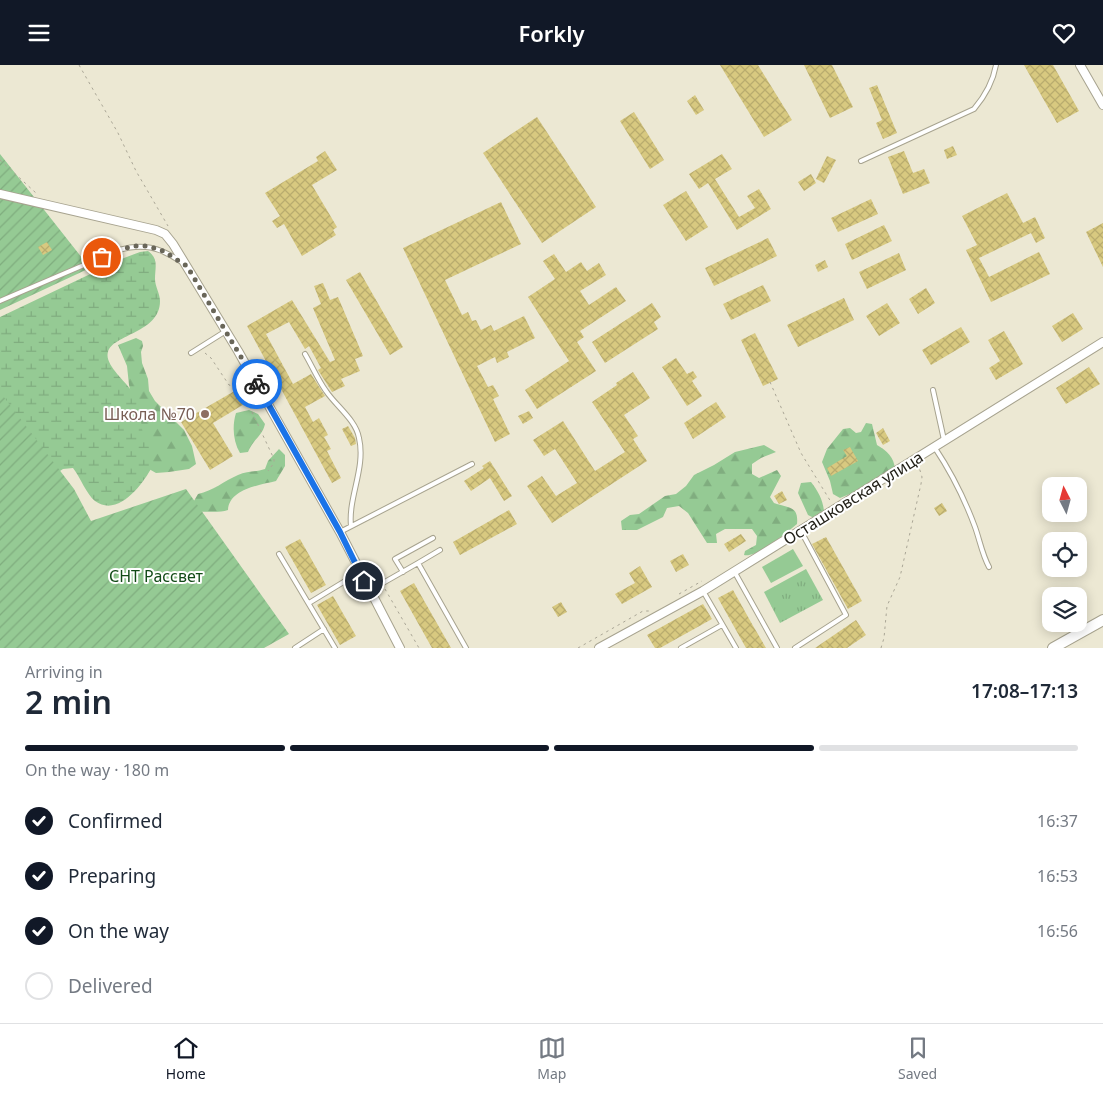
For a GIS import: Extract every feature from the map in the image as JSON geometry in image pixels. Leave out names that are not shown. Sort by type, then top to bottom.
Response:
[{"type":"street","points":[[1080,65],[1103,105]]},
{"type":"street","points":[[0,194],[156,230],[168,231],[173,243],[226,331],[340,532],[400,648]]},
{"type":"street","name":"Осташковская улица","points":[[599,648],[703,591],[1103,342]]},
{"type":"street","points":[[1053,648],[1103,620]]},
{"type":"lane","points":[[861,161],[974,109],[985,95],[994,75],[996,65]]},
{"type":"lane","points":[[0,301],[132,246],[148,246],[163,251],[187,266]]},
{"type":"lane","points":[[191,353],[226,331]]},
{"type":"lane","points":[[305,354],[326,391],[354,427],[359,437],[360,469],[351,506],[351,526]]},
{"type":"lane","points":[[934,391],[944,442]]},
{"type":"lane","points":[[935,448],[969,512],[984,557],[990,567]]},
{"type":"lane","points":[[340,532],[472,464]]},
{"type":"lane","points":[[795,648],[846,615],[801,531]]},
{"type":"lane","points":[[402,572],[395,559],[433,538]]},
{"type":"lane","points":[[369,591],[440,551]]},
{"type":"lane","points":[[279,554],[335,648]]},
{"type":"lane","points":[[418,563],[466,648]]},
{"type":"lane","points":[[734,571],[777,648]]},
{"type":"lane","points":[[308,603],[360,572]]},
{"type":"lane","points":[[703,591],[736,648]]},
{"type":"lane","points":[[681,648],[722,625]]},
{"type":"lane","points":[[295,648],[324,629]]},
{"type":"path","points":[[79,65],[118,133],[168,231]]},
{"type":"path","points":[[0,160],[37,195]]},
{"type":"path","points":[[198,349],[211,358],[229,385],[239,388],[245,397],[274,459],[274,463],[268,471]]},
{"type":"path","points":[[770,383],[801,453],[835,509]]},
{"type":"path","points":[[882,648],[887,606],[900,577],[921,484],[922,477],[916,459]]},
{"type":"path","points":[[674,597],[707,579]]},
{"type":"path","points":[[382,584],[419,648]]},
{"type":"path","points":[[578,648],[643,611],[649,611]]},
{"type":"green space","points":[[0,154],[90,268],[0,310]]},
{"type":"green space","points":[[148,251],[154,257],[156,263],[155,282],[160,301],[158,312],[153,320],[118,341],[108,352],[109,362],[131,390],[137,400],[140,411],[143,434],[148,444],[152,467],[143,482],[129,497],[121,502],[104,505],[92,498],[73,468],[63,469],[57,473],[0,470],[0,317],[124,258]]},
{"type":"green space","points":[[136,338],[142,341],[142,363],[148,379],[149,391],[155,401],[184,430],[192,446],[196,464],[189,469],[156,473],[149,469],[129,385],[127,366],[118,345]]},
{"type":"green space","name":"СНТ Рассвет","points":[[0,392],[74,489],[91,521],[186,489],[289,634],[264,648],[0,648]]},
{"type":"green space","points":[[249,410],[258,414],[265,424],[262,432],[248,452],[240,453],[234,428],[236,413]]},
{"type":"green space","points":[[866,423],[872,424],[877,445],[889,455],[895,469],[862,489],[840,498],[833,494],[822,462],[827,449],[843,429],[850,428],[856,433],[861,432]]},
{"type":"green space","points":[[764,445],[776,452],[752,464],[752,474],[759,478],[777,470],[781,476],[770,497],[774,503],[794,510],[797,524],[764,549],[750,555],[744,555],[745,551],[756,545],[757,536],[752,529],[725,529],[716,534],[717,543],[707,543],[688,513],[679,506],[667,508],[663,517],[637,530],[622,530],[621,521],[630,515],[639,514],[665,496],[676,494],[686,486],[694,475],[735,452]]},
{"type":"green space","points":[[279,449],[285,455],[285,466],[276,481],[254,486],[239,493],[230,503],[228,510],[199,512],[191,506],[198,494],[209,491],[241,474],[265,469],[268,461]]},
{"type":"green space","points":[[811,482],[820,496],[824,511],[814,518],[808,515],[798,493],[801,483]]},
{"type":"green space","points":[[793,549],[803,566],[771,583],[762,567]]},
{"type":"green space","points":[[806,569],[823,600],[780,623],[764,592]]},
{"type":"building","points":[[720,65],[758,65],[792,120],[764,137]]},
{"type":"building","points":[[804,65],[832,65],[853,107],[830,118]]},
{"type":"building","points":[[1024,65],[1053,65],[1079,111],[1057,123]]},
{"type":"building","points":[[877,85],[897,133],[883,139],[876,123],[882,120],[869,88]]},
{"type":"building","points":[[695,95],[704,110],[696,115],[687,101]]},
{"type":"building","points":[[634,112],[664,160],[650,169],[620,121]]},
{"type":"building","points":[[537,117],[596,207],[542,243],[483,153]]},
{"type":"building","points":[[953,146],[957,155],[947,159],[944,150]]},
{"type":"building","points":[[325,151],[337,170],[312,185],[337,227],[333,230],[336,235],[302,256],[284,224],[277,228],[272,221],[280,216],[265,193],[318,161],[316,157]]},
{"type":"building","points":[[904,151],[913,173],[924,169],[930,183],[903,194],[888,157]]},
{"type":"building","points":[[722,154],[732,169],[715,179],[739,217],[755,208],[747,196],[759,189],[771,209],[737,230],[708,183],[699,189],[689,174]]},
{"type":"building","points":[[827,156],[836,160],[824,183],[816,179]]},
{"type":"building","points":[[811,174],[816,183],[804,191],[798,182]]},
{"type":"building","points":[[686,191],[708,227],[686,241],[663,205]]},
{"type":"building","points":[[1007,193],[1023,223],[1035,217],[1045,238],[1036,243],[1031,233],[979,258],[989,277],[1039,252],[1050,274],[991,302],[966,250],[977,245],[962,216]]},
{"type":"building","points":[[871,199],[878,214],[838,232],[831,218]]},
{"type":"building","points":[[501,202],[521,244],[445,280],[462,315],[468,312],[472,321],[476,320],[481,330],[491,325],[494,331],[524,316],[535,338],[507,352],[509,357],[497,363],[495,357],[477,366],[488,387],[493,385],[499,396],[493,399],[510,434],[495,442],[403,248]]},
{"type":"building","points":[[1103,223],[1103,267],[1086,232]]},
{"type":"building","points":[[884,225],[892,241],[852,260],[845,244]]},
{"type":"building","points":[[768,238],[777,256],[714,286],[705,268]]},
{"type":"building","points":[[47,242],[52,250],[43,255],[38,247]]},
{"type":"building","points":[[899,253],[906,270],[867,289],[859,272]]},
{"type":"building","points":[[554,254],[566,272],[581,262],[587,271],[599,263],[606,275],[580,291],[589,305],[616,287],[626,301],[580,331],[584,337],[577,342],[596,371],[537,409],[525,390],[569,361],[528,297],[555,279],[543,261]]},
{"type":"building","points":[[825,260],[828,267],[818,272],[815,265]]},
{"type":"building","points":[[360,272],[403,347],[390,355],[346,280]]},
{"type":"building","points":[[323,283],[330,300],[338,297],[363,356],[355,359],[360,371],[341,379],[345,386],[332,392],[318,370],[321,368],[309,346],[305,349],[289,322],[266,334],[293,384],[311,374],[325,396],[305,407],[313,422],[319,418],[328,435],[324,437],[331,449],[327,451],[341,478],[332,483],[247,326],[292,300],[330,362],[335,360],[313,308],[321,304],[314,286]]},
{"type":"building","points":[[763,285],[771,301],[731,320],[723,304]]},
{"type":"building","points":[[926,288],[935,303],[918,314],[909,299]]},
{"type":"building","points":[[844,298],[854,320],[798,347],[787,325]]},
{"type":"building","points":[[652,303],[661,317],[654,322],[658,329],[605,363],[592,342]]},
{"type":"building","points":[[887,303],[900,323],[879,336],[866,316]]},
{"type":"building","points":[[1073,313],[1083,329],[1062,342],[1052,326]]},
{"type":"building","points":[[961,327],[970,342],[931,365],[922,350]]},
{"type":"building","points":[[1004,331],[1023,364],[996,380],[989,368],[1000,361],[988,340]]},
{"type":"building","points":[[755,333],[778,379],[763,386],[741,340]]},
{"type":"building","points":[[676,358],[687,374],[693,371],[697,377],[692,381],[702,396],[687,406],[662,367]]},
{"type":"building","points":[[1089,367],[1100,384],[1066,404],[1056,388]]},
{"type":"building","points":[[633,372],[650,398],[624,415],[638,436],[633,439],[647,461],[552,523],[527,486],[542,476],[556,496],[577,483],[555,449],[544,456],[533,440],[563,421],[595,471],[625,452],[592,402]]},
{"type":"building","name":"Школа №70","points":[[238,389],[246,403],[213,423],[233,456],[210,470],[181,422]]},
{"type":"building","points":[[716,402],[726,417],[693,439],[684,423]]},
{"type":"building","points":[[529,411],[533,418],[523,424],[518,416]]},
{"type":"building","points":[[348,426],[355,438],[356,444],[351,446],[342,429]]},
{"type":"building","points":[[883,428],[890,441],[883,445],[876,433]]},
{"type":"building","points":[[850,447],[858,461],[831,476],[827,468],[847,456],[843,450]]},
{"type":"building","points":[[490,461],[512,496],[504,501],[490,478],[471,491],[464,481],[484,468],[482,466]]},
{"type":"building","points":[[782,491],[787,500],[779,504],[774,496]]},
{"type":"building","points":[[942,503],[947,511],[939,516],[934,508]]},
{"type":"building","points":[[509,510],[517,524],[460,555],[453,542]]},
{"type":"building","points":[[741,534],[746,541],[729,552],[724,544]]},
{"type":"building","points":[[826,537],[862,601],[848,609],[812,544]]},
{"type":"building","points":[[300,539],[326,585],[311,593],[285,547]]},
{"type":"building","points":[[683,554],[689,565],[676,572],[670,561]]},
{"type":"building","points":[[640,566],[652,587],[622,604],[615,594],[635,583],[629,573]]},
{"type":"building","points":[[414,583],[451,648],[432,648],[400,591]]},
{"type":"building","points":[[733,590],[766,648],[746,648],[718,598]]},
{"type":"building","points":[[333,596],[356,636],[340,645],[317,605]]},
{"type":"building","points":[[561,602],[567,612],[558,617],[552,607]]},
{"type":"building","points":[[703,604],[712,619],[660,648],[655,648],[647,635]]},
{"type":"building","points":[[856,620],[866,635],[847,648],[815,648]]},
{"type":"way so far","points":[[102,257],[132,246],[148,246],[163,251],[187,266],[257,384]]},
{"type":"place","name":"Школа №70","points":[[205,414]]},
{"type":"route","points":[[257,384],[340,532],[364,581]]}]
